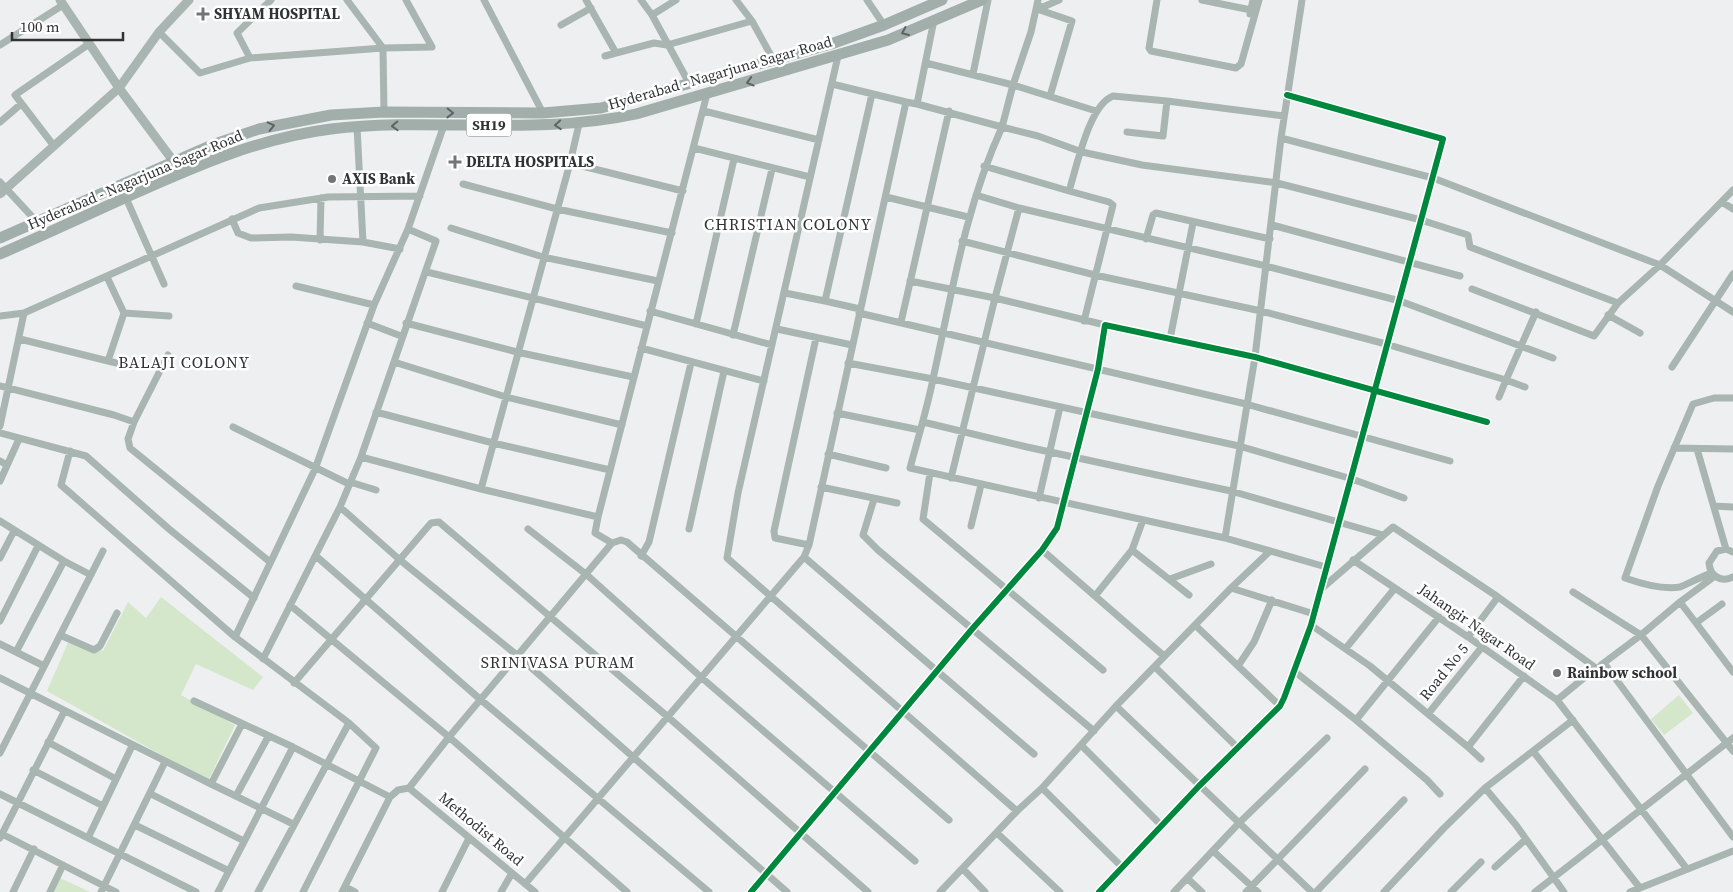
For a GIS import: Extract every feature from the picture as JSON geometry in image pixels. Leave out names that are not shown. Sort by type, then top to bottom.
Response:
[{"type":"main road","name":"Hyderabad - Nagarjuna Sagar Road","points":[[0,238],[212,145],[259,129],[331,115],[384,112],[542,114],[602,108],[774,60],[884,25],[942,0]]},
{"type":"main road","name":"Hyderabad - Nagarjuna Sagar Road","points":[[0,254],[233,151],[298,134],[357,128],[444,125],[548,126],[579,124],[636,114],[888,40],[982,0]]},
{"type":"main road","points":[[92,199],[95,212]]},
{"type":"street","points":[[37,222],[2,189],[119,88],[159,32],[189,0]]},
{"type":"street","points":[[250,58],[237,33],[270,0]]},
{"type":"street","points":[[348,0],[383,48],[384,112]]},
{"type":"street","points":[[159,32],[200,73],[250,58],[383,48],[432,47],[406,0]]},
{"type":"street","points":[[484,0],[542,114]]},
{"type":"street","points":[[586,0],[616,53]]},
{"type":"street","points":[[641,0],[652,15],[688,83]]},
{"type":"street","points":[[652,15],[676,0]]},
{"type":"street","points":[[736,0],[752,21],[774,60]]},
{"type":"street","points":[[867,0],[884,25]]},
{"type":"street","points":[[972,74],[988,0]]},
{"type":"street","points":[[1037,5],[1043,7],[1059,0]]},
{"type":"street","points":[[1157,0],[1149,48],[1156,52],[1239,67],[1259,0]]},
{"type":"street","points":[[1202,0],[1251,10]]},
{"type":"street","points":[[1252,19],[1250,15],[1253,0]]},
{"type":"street","points":[[1225,538],[1231,491],[1255,357],[1281,138],[1302,0]]},
{"type":"street","points":[[0,45],[61,2],[119,88],[174,162]]},
{"type":"street","points":[[1037,5],[1002,127],[984,166],[968,217],[933,379],[910,468],[1064,504],[1225,538],[1326,567]]},
{"type":"street","points":[[1037,5],[1072,21],[1050,96]]},
{"type":"street","points":[[561,25],[591,8]]},
{"type":"street","points":[[918,104],[934,20]]},
{"type":"street","points":[[605,56],[654,43],[667,45],[752,21]]},
{"type":"street","points":[[54,146],[21,104],[16,94],[89,44]]},
{"type":"street","points":[[838,56],[738,493],[727,558],[1017,811]]},
{"type":"street","points":[[926,63],[1013,85],[1096,111]]},
{"type":"street","points":[[832,84],[949,111],[1038,136],[1082,152],[1142,164],[1277,183],[1421,220],[1468,235],[1470,247],[1618,303]]},
{"type":"street","points":[[612,543],[594,533],[707,94]]},
{"type":"street","points":[[825,301],[872,94]]},
{"type":"street","points":[[1098,892],[1199,786],[1280,706],[1311,626],[1352,479],[1361,434],[1400,301],[1443,139],[1287,95]]},
{"type":"street","points":[[1069,191],[1096,111],[1105,100],[1113,96],[1284,116]]},
{"type":"street","points":[[1126,132],[1163,136],[1167,101]]},
{"type":"street","points":[[525,884],[804,557],[809,545],[906,102]]},
{"type":"street","points":[[0,122],[21,104]]},
{"type":"street","points":[[704,111],[819,140]]},
{"type":"street","points":[[900,322],[949,111]]},
{"type":"street","points":[[481,489],[579,124]]},
{"type":"street","points":[[235,637],[315,469],[367,322],[408,230],[444,125]]},
{"type":"street","points":[[357,128],[359,195],[363,242]]},
{"type":"street","points":[[1281,138],[1433,178],[1660,265],[1733,312]]},
{"type":"street","points":[[694,148],[810,177]]},
{"type":"street","points":[[696,324],[734,159]]},
{"type":"street","points":[[570,162],[683,191]]},
{"type":"street","points":[[984,166],[1111,203],[1113,209],[1094,276],[1084,321]]},
{"type":"street","points":[[733,335],[772,168]]},
{"type":"street","points":[[463,184],[557,209],[672,233]]},
{"type":"street","points":[[1472,289],[1536,312],[1592,336],[1596,334],[1618,303],[1660,265],[1733,190]]},
{"type":"street","points":[[0,316],[24,313],[232,219],[269,205],[359,195],[420,196]]},
{"type":"street","points":[[976,195],[1106,230],[1266,266],[1400,301],[1553,358]]},
{"type":"street","points":[[886,197],[968,217]]},
{"type":"street","points":[[126,198],[164,284]]},
{"type":"street","points":[[320,240],[321,198]]},
{"type":"street","points":[[1722,202],[1733,209]]},
{"type":"street","points":[[951,478],[1006,253],[1019,208]]},
{"type":"street","points":[[1146,239],[1153,215],[1156,213],[1193,223],[1270,239]]},
{"type":"street","points":[[232,219],[238,233],[244,237],[291,237],[363,242],[400,249]]},
{"type":"street","points":[[1170,339],[1186,248],[1193,223]]},
{"type":"street","points":[[1272,225],[1460,276]]},
{"type":"street","points":[[451,228],[543,257],[658,281]]},
{"type":"street","points":[[263,659],[340,507],[361,457],[394,362],[401,336],[427,272],[436,241],[408,230]]},
{"type":"street","points":[[962,240],[1094,276],[1261,311],[1386,344],[1524,387]]},
{"type":"street","points":[[427,272],[533,300],[647,326]]},
{"type":"street","points":[[1672,366],[1733,274]]},
{"type":"street","points":[[107,276],[124,313],[108,361]]},
{"type":"street","points":[[910,281],[952,288],[1084,321],[1255,357],[1487,422]]},
{"type":"street","points":[[296,286],[374,305]]},
{"type":"street","points":[[785,292],[900,322],[1246,404],[1361,434],[1450,461]]},
{"type":"street","points":[[650,311],[772,345]]},
{"type":"street","points":[[1499,397],[1536,312]]},
{"type":"street","points":[[0,426],[24,313]]},
{"type":"street","points":[[124,313],[169,316]]},
{"type":"street","points":[[1608,315],[1640,333]]},
{"type":"street","points":[[367,322],[401,336]]},
{"type":"street","points":[[406,323],[517,352],[633,377]]},
{"type":"street","points":[[751,892],[902,711],[1042,550],[1057,528],[1098,369],[1105,325]]},
{"type":"street","points":[[776,329],[852,345]]},
{"type":"street","points":[[809,545],[775,538],[774,531],[816,338]]},
{"type":"street","points":[[20,339],[133,367]]},
{"type":"street","points":[[641,348],[691,363],[764,381]]},
{"type":"street","points":[[168,354],[134,422],[128,439],[130,448],[270,562]]},
{"type":"street","points":[[394,362],[506,397],[622,425]]},
{"type":"street","points":[[641,556],[649,542],[691,363]]},
{"type":"street","points":[[848,363],[933,379],[1239,446],[1352,479],[1404,498]]},
{"type":"street","points":[[689,529],[724,371]]},
{"type":"street","points":[[0,386],[114,415],[134,422]]},
{"type":"street","points":[[1733,398],[1714,398],[1693,404],[1674,448],[1626,578],[1646,585],[1681,587],[1695,578],[1713,574],[1724,580],[1733,577]]},
{"type":"street","points":[[1039,498],[1060,407]]},
{"type":"street","points":[[376,412],[493,443],[610,470]]},
{"type":"street","points":[[837,413],[920,430]]},
{"type":"street","points":[[923,422],[964,430],[1050,452],[1231,491],[1383,535]]},
{"type":"street","points":[[234,427],[315,469],[350,483],[376,490]]},
{"type":"street","points":[[0,433],[70,451],[89,459],[169,529],[254,598]]},
{"type":"street","points":[[0,481],[19,439]]},
{"type":"street","points":[[1674,448],[1733,449]]},
{"type":"street","points":[[1697,449],[1730,551],[1713,554],[1709,563],[1713,574]]},
{"type":"street","points":[[70,451],[61,485],[235,637],[349,724],[376,748],[358,780],[303,892]]},
{"type":"street","points":[[828,454],[886,468]]},
{"type":"street","points":[[361,457],[481,489],[598,517]]},
{"type":"street","points":[[0,461],[7,465]]},
{"type":"street","points":[[930,472],[923,519],[1104,670]]},
{"type":"street","points":[[971,526],[981,484]]},
{"type":"street","points":[[821,488],[896,503]]},
{"type":"street","points":[[874,499],[863,535],[878,550],[1094,731]]},
{"type":"street","points":[[1714,506],[1733,507]]},
{"type":"street","points":[[340,507],[400,560],[518,656],[787,892]]},
{"type":"street","points":[[1095,596],[1132,550],[1143,520]]},
{"type":"street","points":[[0,521],[38,546],[91,575]]},
{"type":"street","points":[[294,683],[431,523],[439,522],[668,717],[868,892]]},
{"type":"street","points":[[1320,590],[1393,527],[1498,597],[1596,668]]},
{"type":"street","points":[[528,530],[587,575],[702,678],[915,861]]},
{"type":"street","points":[[0,558],[14,531]]},
{"type":"street","points":[[355,892],[343,889],[390,797],[398,790],[409,788],[448,737],[587,575],[612,543],[620,540],[627,542],[949,820]]},
{"type":"street","points":[[0,621],[38,546]]},
{"type":"street","points":[[1042,550],[1164,656]]},
{"type":"street","points":[[1132,550],[1189,594]]},
{"type":"street","points":[[0,753],[103,551]]},
{"type":"street","points":[[940,892],[1082,746],[1116,706],[1164,656],[1270,551]]},
{"type":"street","points":[[316,556],[481,700],[709,892]]},
{"type":"street","points":[[804,557],[1034,754]]},
{"type":"street","name":"Jahangir Nagar Road","points":[[1353,560],[1468,636],[1557,700],[1687,869]]},
{"type":"street","points":[[16,652],[64,561]]},
{"type":"street","points":[[1170,580],[1210,564]]},
{"type":"street","points":[[1557,700],[1641,635],[1713,574]]},
{"type":"street","points":[[1231,588],[1314,614]]},
{"type":"street","points":[[1346,648],[1395,588]]},
{"type":"street","points":[[1572,592],[1641,635],[1733,751]]},
{"type":"street","points":[[1468,636],[1498,597]]},
{"type":"street","points":[[1238,666],[1254,642],[1272,600]]},
{"type":"street","points":[[1680,602],[1733,672]]},
{"type":"street","points":[[1696,623],[1722,604]]},
{"type":"street","points":[[290,605],[448,737],[627,892]]},
{"type":"street","points":[[60,635],[94,650],[100,646],[117,613]]},
{"type":"street","points":[[1356,720],[1439,617]]},
{"type":"street","points":[[1196,625],[1280,706]]},
{"type":"street","points":[[1311,626],[1346,648],[1387,680],[1481,759]]},
{"type":"street","points":[[0,644],[44,666]]},
{"type":"street","name":"Road No 5","points":[[1428,714],[1482,647]]},
{"type":"street","points":[[1604,664],[1733,837]]},
{"type":"street","points":[[1155,667],[1238,748]]},
{"type":"street","points":[[1294,671],[1356,720],[1427,780],[1440,794]]},
{"type":"street","points":[[1468,747],[1524,676]]},
{"type":"street","points":[[0,678],[29,695],[293,824]]},
{"type":"street","points":[[194,701],[293,747],[390,797]]},
{"type":"street","points":[[1116,706],[1238,823],[1314,892],[1404,800]]},
{"type":"street","points":[[64,712],[1,836],[34,849],[103,889],[116,892]]},
{"type":"street","points":[[1384,892],[1444,828],[1485,788],[1573,720]]},
{"type":"street","points":[[211,784],[242,724]]},
{"type":"street","points":[[258,892],[293,824],[349,724]]},
{"type":"street","points":[[236,796],[268,736]]},
{"type":"street","points":[[1174,892],[1238,823],[1327,738]]},
{"type":"street","points":[[1536,892],[1733,738]]},
{"type":"street","points":[[48,742],[116,779]]},
{"type":"street","points":[[88,838],[132,746]]},
{"type":"street","points":[[1082,746],[1162,826]]},
{"type":"street","points":[[218,892],[293,747]]},
{"type":"street","points":[[1533,751],[1640,888]]},
{"type":"street","points":[[103,889],[165,762]]},
{"type":"street","points":[[1246,892],[1365,769]]},
{"type":"street","points":[[33,770],[103,806]]},
{"type":"street","name":"Methodist Road","points":[[409,788],[535,892]]},
{"type":"street","points":[[1042,788],[1122,867]]},
{"type":"street","points":[[1485,788],[1526,839],[1564,892]]},
{"type":"street","points":[[0,794],[196,892]]},
{"type":"street","points":[[151,794],[244,841]]},
{"type":"street","points":[[135,825],[229,871]]},
{"type":"street","points":[[997,833],[1060,892]]},
{"type":"street","points":[[442,892],[470,838]]},
{"type":"street","points":[[1495,867],[1526,839]]},
{"type":"street","points":[[13,892],[34,849]]},
{"type":"street","points":[[1213,850],[1258,892]]},
{"type":"street","points":[[1630,892],[1733,851]]},
{"type":"street","points":[[1451,892],[1481,862]]},
{"type":"street","points":[[50,892],[63,865]]},
{"type":"street","points":[[963,868],[985,892]]},
{"type":"street","points":[[501,892],[512,873]]},
{"type":"street","points":[[1187,878],[1202,892]]},
{"type":"green space","points":[[161,597],[263,677],[253,690],[196,664],[181,695],[235,725],[208,781],[47,691],[70,638],[103,651],[128,602],[146,618]]},
{"type":"green space","points":[[1679,695],[1693,713],[1664,735],[1651,719]]},
{"type":"green space","points":[[60,878],[90,892],[54,892]]},
{"type":"cycle path","points":[[1099,892],[1199,786],[1280,706],[1284,698],[1311,625],[1443,139],[1287,95]]},
{"type":"cycle path","points":[[751,892],[973,628],[1042,550],[1057,528],[1098,369],[1105,325],[1255,357],[1487,422]]},
{"type":"place","name":"SHYAM HOSPITAL","points":[[203,14]]},
{"type":"place","name":"DELTA HOSPITALS","points":[[455,162]]},
{"type":"place","name":"AXIS Bank","points":[[332,179]]},
{"type":"place","name":"Rainbow school","points":[[1557,673]]},
{"type":"district","name":"CHRISTIAN COLONY","points":[[788,224]]},
{"type":"district","name":"BALAJI COLONY","points":[[184,362]]},
{"type":"district","name":"SRINIVASA PURAM","points":[[558,662]]}]
